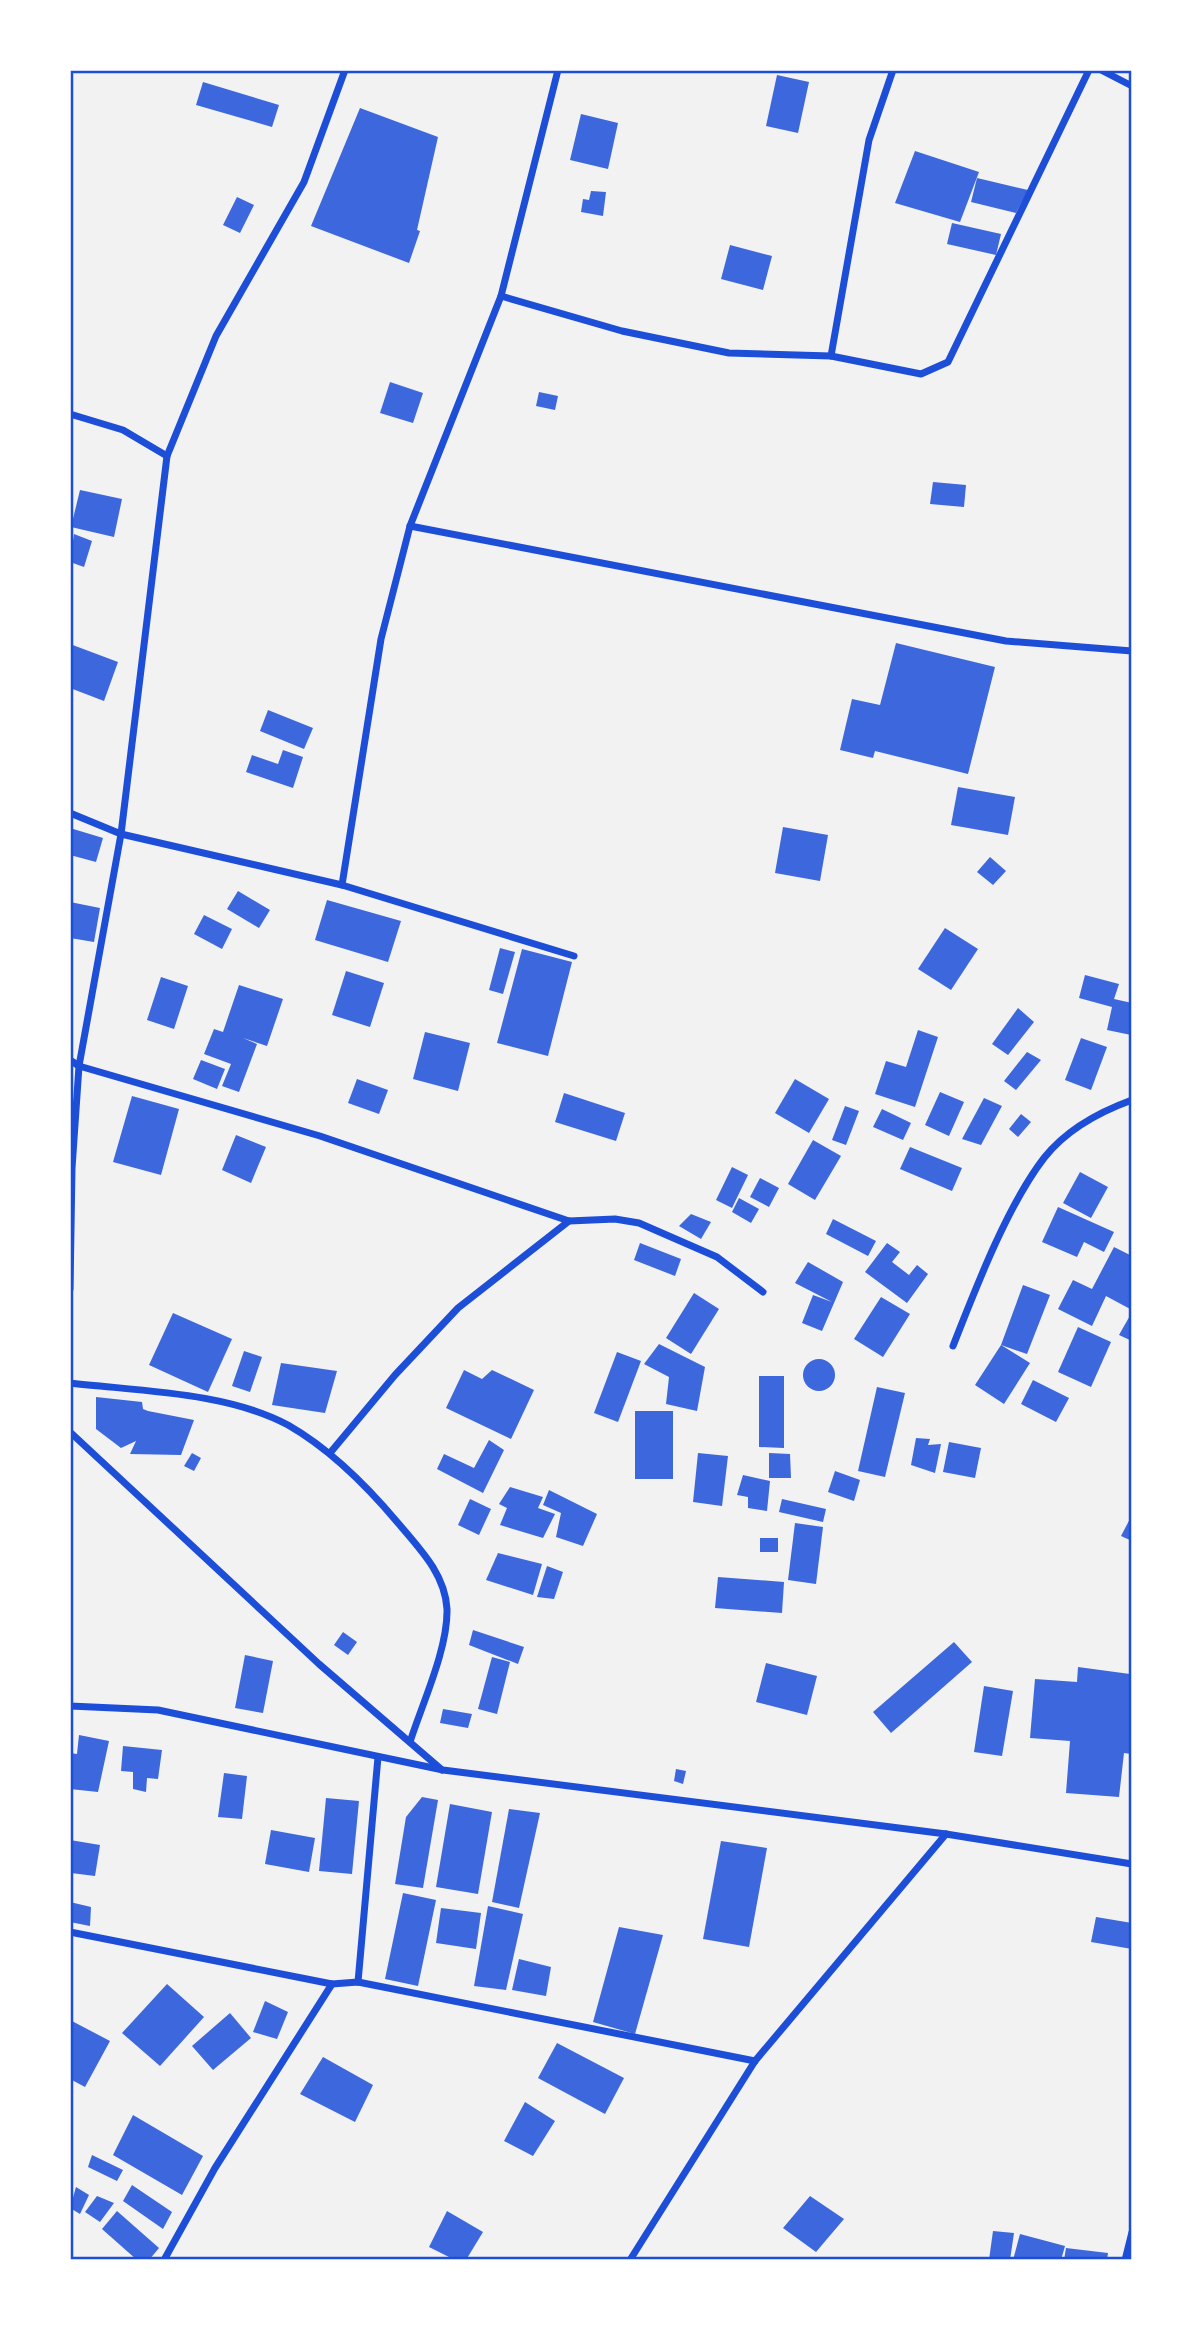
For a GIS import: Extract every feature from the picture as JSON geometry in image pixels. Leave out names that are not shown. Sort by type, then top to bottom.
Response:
[{"type":"street","points":[[70,1289],[72,1168],[79,1066],[121,834],[167,456],[216,336],[304,182],[345,70]]},
{"type":"street","points":[[342,885],[381,639],[410,526],[501,296],[558,70]]},
{"type":"street","points":[[831,356],[869,140],[893,70]]},
{"type":"street","points":[[501,296],[622,331],[729,353],[831,356],[921,374],[948,362],[1089,70]]},
{"type":"street","points":[[1101,70],[1132,86]]},
{"type":"street","points":[[70,414],[123,430],[167,456]]},
{"type":"street","points":[[410,526],[969,635],[1006,641],[1132,651]]},
{"type":"street","points":[[70,813],[121,834],[342,885],[574,956]]},
{"type":"street","points":[[70,1060],[79,1066],[320,1136],[569,1221],[614,1219],[639,1223],[717,1257],[763,1292]]},
{"type":"street","points":[[953,1346],[989,1260],[1030,1178],[1045,1157],[1086,1120],[1132,1100]]},
{"type":"street","points":[[330,1453],[395,1375],[458,1308],[569,1221]]},
{"type":"street","points":[[70,1383],[233,1405],[286,1424],[330,1453],[418,1547],[436,1571],[445,1590],[447,1612],[443,1639],[410,1742]]},
{"type":"street","points":[[70,1432],[319,1664],[443,1770]]},
{"type":"street","points":[[70,1706],[158,1710],[443,1770],[946,1834],[1132,1864]]},
{"type":"street","points":[[358,1982],[378,1757]]},
{"type":"street","points":[[630,2260],[755,2061],[946,1834]]},
{"type":"street","points":[[70,1932],[332,1984],[358,1982],[755,2061]]},
{"type":"street","points":[[164,2260],[215,2168],[332,1984]]},
{"type":"street","points":[[1125,2260],[1132,2232]]},
{"type":"building","points":[[777,75],[809,82],[798,133],[766,126]]},
{"type":"building","points":[[203,82],[279,105],[272,127],[196,105]]},
{"type":"building","points":[[360,108],[438,137],[417,230],[420,231],[409,263],[311,226]]},
{"type":"building","points":[[581,114],[618,123],[608,169],[570,160]]},
{"type":"building","points":[[915,151],[979,172],[960,222],[895,203]]},
{"type":"building","points":[[977,178],[1028,190],[1016,213],[971,202]]},
{"type":"building","points":[[591,191],[606,192],[603,216],[581,212],[583,199],[589,200]]},
{"type":"building","points":[[237,197],[254,205],[240,233],[223,225]]},
{"type":"building","points":[[952,223],[1001,234],[996,255],[947,244]]},
{"type":"building","points":[[730,245],[772,256],[763,290],[721,279]]},
{"type":"building","points":[[390,382],[423,393],[413,423],[380,413]]},
{"type":"building","points":[[539,392],[558,396],[555,410],[536,406]]},
{"type":"building","points":[[933,482],[966,485],[964,507],[930,504]]},
{"type":"building","points":[[80,490],[122,499],[114,537],[71,527]]},
{"type":"building","points":[[74,534],[92,541],[84,567],[70,562]]},
{"type":"building","points":[[896,643],[995,667],[968,774],[875,751],[873,758],[840,750],[852,699],[880,705]]},
{"type":"building","points":[[70,644],[118,662],[104,701],[70,688]]},
{"type":"building","points":[[268,710],[313,728],[304,749],[260,731]]},
{"type":"building","points":[[283,750],[303,757],[293,788],[246,772],[252,755],[278,764]]},
{"type":"building","points":[[958,787],[1015,797],[1008,835],[951,825]]},
{"type":"building","points":[[783,827],[828,835],[820,881],[775,873]]},
{"type":"building","points":[[70,828],[103,838],[96,862],[70,855]]},
{"type":"building","points":[[990,857],[1006,871],[993,885],[977,872]]},
{"type":"building","points":[[238,891],[270,910],[259,928],[227,909]]},
{"type":"building","points":[[327,900],[401,921],[388,962],[315,940]]},
{"type":"building","points":[[70,902],[100,908],[94,942],[70,938]]},
{"type":"building","points":[[204,915],[232,929],[222,949],[194,934]]},
{"type":"building","points":[[945,928],[978,949],[951,990],[918,969]]},
{"type":"building","points":[[500,948],[515,952],[503,994],[489,990]]},
{"type":"building","points":[[522,949],[572,962],[548,1056],[497,1043]]},
{"type":"building","points":[[346,971],[384,983],[370,1027],[332,1015]]},
{"type":"building","points":[[1085,975],[1119,984],[1114,999],[1132,1003],[1131,1035],[1107,1030],[1112,1007],[1079,998]]},
{"type":"building","points":[[161,977],[188,986],[174,1029],[147,1020]]},
{"type":"building","points":[[239,985],[283,999],[267,1046],[243,1038],[257,1044],[239,1092],[222,1086],[231,1064],[204,1054],[214,1029],[223,1032]]},
{"type":"building","points":[[1018,1008],[1034,1022],[1008,1055],[992,1044]]},
{"type":"building","points":[[918,1030],[938,1037],[915,1107],[875,1094],[886,1061],[906,1067]]},
{"type":"building","points":[[425,1032],[470,1043],[458,1091],[413,1079]]},
{"type":"building","points":[[1081,1038],[1107,1047],[1091,1090],[1065,1080]]},
{"type":"building","points":[[1027,1052],[1041,1060],[1016,1090],[1004,1081]]},
{"type":"building","points":[[201,1060],[225,1069],[217,1089],[193,1079]]},
{"type":"building","points":[[357,1079],[388,1090],[379,1114],[348,1103]]},
{"type":"building","points":[[795,1079],[829,1099],[809,1133],[775,1113]]},
{"type":"building","points":[[940,1092],[964,1102],[949,1136],[925,1125]]},
{"type":"building","points":[[564,1093],[625,1113],[616,1141],[555,1122]]},
{"type":"building","points":[[132,1096],[179,1109],[161,1175],[113,1162]]},
{"type":"building","points":[[984,1098],[1002,1106],[981,1145],[962,1139]]},
{"type":"building","points":[[845,1106],[859,1111],[846,1145],[832,1140]]},
{"type":"building","points":[[882,1109],[911,1123],[903,1140],[873,1127]]},
{"type":"building","points":[[1021,1114],[1031,1122],[1018,1137],[1009,1129]]},
{"type":"building","points":[[236,1135],[266,1147],[251,1183],[222,1170]]},
{"type":"building","points":[[813,1140],[841,1156],[815,1200],[788,1184]]},
{"type":"building","points":[[910,1147],[962,1168],[952,1191],[900,1169]]},
{"type":"building","points":[[732,1167],[748,1175],[732,1208],[716,1200]]},
{"type":"building","points":[[1080,1172],[1108,1187],[1091,1218],[1063,1203]]},
{"type":"building","points":[[760,1178],[779,1188],[769,1207],[750,1197]]},
{"type":"building","points":[[739,1198],[759,1209],[751,1223],[732,1212]]},
{"type":"building","points":[[1058,1207],[1114,1232],[1104,1252],[1084,1242],[1077,1257],[1042,1242]]},
{"type":"building","points":[[691,1214],[711,1222],[701,1239],[679,1226]]},
{"type":"building","points":[[833,1219],[876,1241],[868,1256],[826,1234]]},
{"type":"building","points":[[640,1243],[681,1259],[675,1276],[634,1260]]},
{"type":"building","points":[[887,1243],[900,1252],[892,1262],[909,1275],[917,1265],[928,1274],[907,1303],[865,1272]]},
{"type":"building","points":[[1114,1247],[1132,1256],[1132,1310],[1106,1296],[1092,1326],[1058,1309],[1073,1280],[1092,1289]]},
{"type":"building","points":[[808,1262],[843,1282],[822,1331],[802,1323],[813,1295],[832,1302],[795,1283]]},
{"type":"building","points":[[1023,1285],[1050,1295],[1027,1354],[1001,1345]]},
{"type":"building","points":[[694,1293],[719,1309],[691,1354],[666,1338]]},
{"type":"building","points":[[881,1297],[910,1314],[883,1357],[854,1339]]},
{"type":"building","points":[[1132,1312],[1132,1341],[1119,1335]]},
{"type":"building","points":[[173,1313],[232,1339],[208,1392],[149,1365]]},
{"type":"building","points":[[1078,1327],[1111,1342],[1091,1387],[1058,1372]]},
{"type":"building","points":[[659,1344],[705,1367],[697,1411],[666,1404],[669,1377],[644,1364]]},
{"type":"building","points":[[1001,1345],[1030,1363],[1004,1404],[975,1385]]},
{"type":"building","points":[[244,1351],[262,1357],[250,1392],[232,1386]]},
{"type":"building","points":[[617,1352],[641,1361],[618,1422],[594,1413]]},
{"type":"building","points":[[819,1359],[830,1364],[835,1375],[830,1386],[819,1391],[808,1386],[803,1375],[808,1364]]},
{"type":"building","points":[[281,1363],[337,1371],[325,1413],[272,1405]]},
{"type":"building","points":[[464,1370],[482,1379],[492,1370],[534,1390],[511,1439],[446,1408]]},
{"type":"building","points":[[759,1376],[784,1376],[784,1448],[759,1447]]},
{"type":"building","points":[[1033,1380],[1069,1398],[1056,1422],[1021,1404]]},
{"type":"building","points":[[877,1387],[905,1393],[885,1477],[858,1471]]},
{"type":"building","points":[[96,1397],[142,1402],[143,1409],[148,1411],[194,1420],[181,1455],[130,1454],[136,1441],[121,1448],[96,1429]]},
{"type":"building","points":[[635,1411],[673,1411],[673,1479],[635,1479]]},
{"type":"building","points":[[916,1438],[930,1439],[928,1445],[941,1444],[935,1473],[911,1465]]},
{"type":"building","points":[[489,1440],[504,1450],[483,1493],[437,1469],[444,1454],[474,1468]]},
{"type":"building","points":[[949,1442],[981,1448],[975,1478],[943,1472]]},
{"type":"building","points":[[192,1453],[201,1458],[194,1471],[184,1466]]},
{"type":"building","points":[[698,1453],[728,1456],[722,1506],[693,1502]]},
{"type":"building","points":[[769,1453],[790,1454],[791,1478],[769,1478]]},
{"type":"building","points":[[835,1471],[860,1480],[854,1501],[828,1492]]},
{"type":"building","points":[[743,1475],[770,1481],[767,1511],[748,1508],[748,1497],[737,1495]]},
{"type":"building","points":[[510,1487],[543,1497],[538,1508],[555,1514],[543,1538],[500,1525],[507,1508],[499,1504]]},
{"type":"building","points":[[549,1490],[597,1514],[583,1546],[556,1537],[561,1513],[543,1505]]},
{"type":"building","points":[[470,1499],[491,1509],[479,1535],[458,1525]]},
{"type":"building","points":[[782,1499],[826,1509],[823,1522],[779,1512]]},
{"type":"building","points":[[1132,1515],[1132,1541],[1121,1536]]},
{"type":"building","points":[[795,1523],[823,1527],[816,1584],[788,1580]]},
{"type":"building","points":[[760,1538],[778,1538],[778,1552],[760,1552]]},
{"type":"building","points":[[498,1553],[542,1564],[533,1595],[486,1580]]},
{"type":"building","points":[[547,1566],[563,1572],[554,1599],[537,1597]]},
{"type":"building","points":[[718,1577],[784,1582],[782,1613],[715,1608]]},
{"type":"building","points":[[473,1630],[524,1647],[518,1664],[469,1645]]},
{"type":"building","points":[[343,1632],[357,1642],[348,1655],[334,1645]]},
{"type":"building","points":[[954,1642],[972,1662],[891,1733],[873,1712]]},
{"type":"building","points":[[245,1655],[273,1661],[263,1713],[235,1708]]},
{"type":"building","points":[[492,1657],[510,1662],[497,1714],[478,1709]]},
{"type":"building","points":[[766,1663],[817,1676],[807,1715],[756,1702]]},
{"type":"building","points":[[1078,1667],[1130,1674],[1132,1754],[1124,1753],[1119,1797],[1066,1793],[1070,1741],[1030,1738],[1035,1679],[1077,1682]]},
{"type":"building","points":[[984,1686],[1013,1691],[1002,1756],[974,1752]]},
{"type":"building","points":[[443,1709],[472,1714],[468,1728],[440,1723]]},
{"type":"building","points":[[79,1735],[109,1741],[98,1792],[70,1789],[70,1753],[77,1754]]},
{"type":"building","points":[[123,1746],[162,1750],[158,1779],[147,1778],[146,1792],[133,1789],[133,1772],[121,1771]]},
{"type":"building","points":[[676,1769],[686,1771],[683,1784],[674,1781]]},
{"type":"building","points":[[224,1773],[247,1776],[242,1819],[218,1817]]},
{"type":"building","points":[[422,1797],[438,1800],[423,1888],[395,1884],[406,1817]]},
{"type":"building","points":[[326,1798],[359,1801],[352,1874],[319,1871]]},
{"type":"building","points":[[450,1804],[492,1812],[478,1894],[436,1887]]},
{"type":"building","points":[[509,1809],[540,1813],[519,1908],[492,1902]]},
{"type":"building","points":[[271,1830],[315,1838],[309,1872],[265,1864]]},
{"type":"building","points":[[70,1840],[100,1845],[95,1876],[71,1873]]},
{"type":"building","points":[[721,1841],[767,1848],[749,1947],[703,1939]]},
{"type":"building","points":[[403,1893],[436,1900],[418,1986],[385,1979]]},
{"type":"building","points":[[70,1902],[91,1907],[90,1926],[70,1922]]},
{"type":"building","points":[[488,1906],[523,1914],[506,1990],[474,1986]]},
{"type":"building","points":[[441,1908],[481,1913],[476,1949],[436,1943]]},
{"type":"building","points":[[1096,1917],[1132,1923],[1132,1949],[1091,1942]]},
{"type":"building","points":[[619,1927],[663,1935],[635,2034],[593,2022]]},
{"type":"building","points":[[519,1959],[551,1967],[546,1996],[512,1990]]},
{"type":"building","points":[[167,1984],[204,2017],[160,2066],[122,2033]]},
{"type":"building","points":[[265,2001],[288,2012],[277,2039],[253,2032]]},
{"type":"building","points":[[230,2013],[251,2038],[213,2070],[192,2046]]},
{"type":"building","points":[[70,2020],[110,2041],[85,2087],[70,2079]]},
{"type":"building","points":[[557,2043],[624,2078],[605,2114],[538,2078]]},
{"type":"building","points":[[323,2057],[373,2085],[355,2122],[300,2094]]},
{"type":"building","points":[[525,2102],[555,2121],[533,2156],[504,2141]]},
{"type":"building","points":[[133,2115],[203,2156],[182,2195],[113,2155]]},
{"type":"building","points":[[92,2155],[123,2170],[117,2181],[88,2167]]},
{"type":"building","points":[[132,2185],[172,2212],[163,2229],[123,2201]]},
{"type":"building","points":[[76,2187],[89,2195],[80,2214],[70,2208]]},
{"type":"building","points":[[97,2196],[114,2203],[100,2222],[85,2212]]},
{"type":"building","points":[[810,2196],[844,2219],[816,2252],[783,2228]]},
{"type":"building","points":[[117,2211],[159,2248],[149,2260],[137,2260],[102,2229]]},
{"type":"building","points":[[447,2211],[483,2232],[466,2260],[455,2260],[429,2247]]},
{"type":"building","points":[[993,2231],[1014,2233],[1010,2260],[989,2260]]},
{"type":"building","points":[[1020,2234],[1065,2246],[1061,2260],[1013,2260]]},
{"type":"building","points":[[1066,2248],[1108,2253],[1107,2260],[1064,2260]]}]
